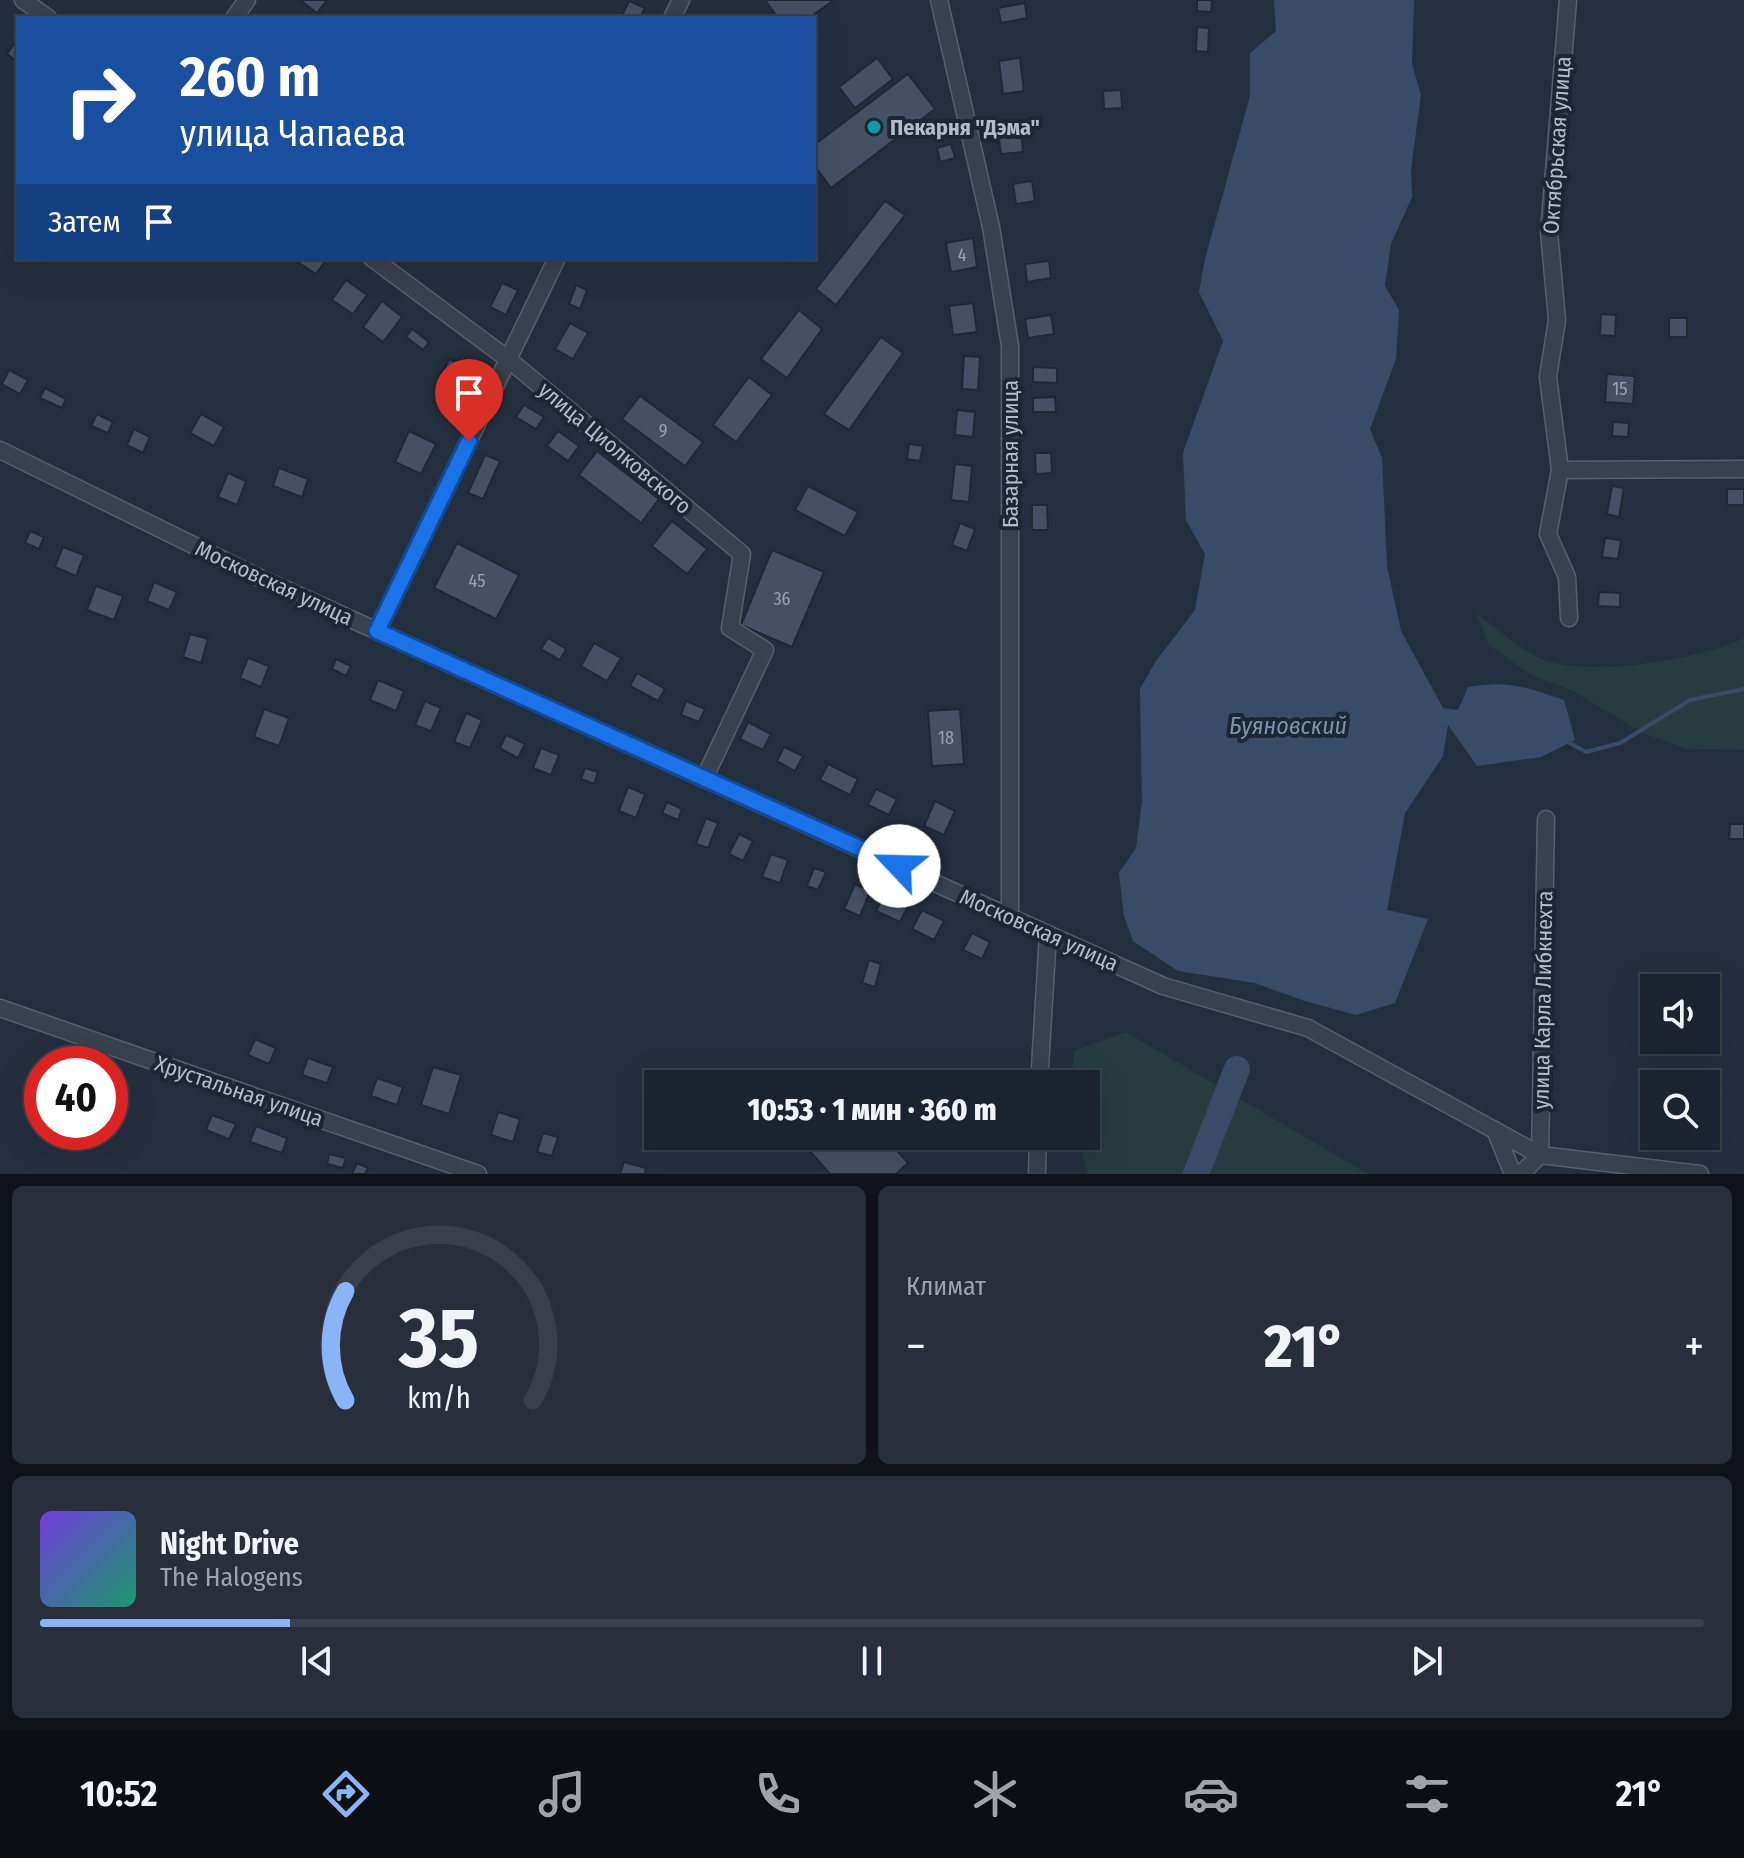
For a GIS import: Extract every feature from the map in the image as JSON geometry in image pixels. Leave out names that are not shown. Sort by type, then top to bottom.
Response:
[{"type":"street","points":[[23,0],[45,16]]},
{"type":"street","name":"Базарная улица","points":[[939,0],[991,227],[1010,346],[1010,916]]},
{"type":"street","name":"Октябрьская улица","points":[[1568,0],[1549,232],[1557,320],[1548,377],[1560,470],[1548,534],[1567,577],[1569,618]]},
{"type":"street","name":"улица Циолковского","points":[[375,260],[508,359],[742,554],[730,628],[765,650],[704,779]]},
{"type":"street","points":[[377,631],[556,260]]},
{"type":"street","name":"Московская улица","points":[[0,450],[246,572],[1163,986],[1308,1028],[1540,1155],[1700,1174]]},
{"type":"street","points":[[1560,470],[1744,469]]},
{"type":"street","name":"улица Карла Либкнехта","points":[[1540,1155],[1546,819]]},
{"type":"street","points":[[1040,1070],[1048,934]]},
{"type":"street","name":"Хрустальная улица","points":[[0,1008],[478,1174]]},
{"type":"street","points":[[1495,1130],[1513,1174]]},
{"type":"street","points":[[1037,1174],[1038,1150]]},
{"type":"street","points":[[1521,1174],[1540,1155]]},
{"type":"green space","points":[[1476,613],[1534,656],[1586,667],[1614,667],[1672,659],[1744,638],[1744,750],[1688,749],[1645,734],[1573,691],[1531,675],[1489,645]]},
{"type":"green space","points":[[1126,1032],[1368,1174],[1088,1174],[1081,1150],[1100,1150],[1100,1070],[1072,1070],[1074,1051]]},
{"type":"water","name":"Буяновский","points":[[1274,0],[1414,0],[1412,64],[1421,95],[1411,169],[1412,197],[1391,244],[1385,286],[1399,310],[1396,359],[1370,429],[1382,458],[1387,566],[1401,631],[1443,708],[1458,710],[1468,687],[1495,684],[1527,688],[1564,700],[1575,740],[1541,757],[1477,766],[1448,725],[1443,756],[1405,813],[1387,910],[1428,919],[1395,1003],[1356,1015],[1255,983],[1178,971],[1133,941],[1124,916],[1119,873],[1136,848],[1142,801],[1140,689],[1156,661],[1195,610],[1205,554],[1186,520],[1183,453],[1223,341],[1199,292],[1205,259],[1250,96],[1250,53],[1276,31]]},
{"type":"building","points":[[300,0],[327,0],[317,13]]},
{"type":"building","points":[[765,0],[834,0],[812,16],[777,16]]},
{"type":"building","points":[[1197,0],[1212,0],[1211,12],[1197,11]]},
{"type":"building","points":[[629,1],[645,8],[641,16],[622,16]]},
{"type":"building","points":[[1025,3],[1027,18],[1001,23],[998,8]]},
{"type":"building","points":[[1197,27],[1209,28],[1208,52],[1196,51]]},
{"type":"building","points":[[16,41],[16,61],[7,54]]},
{"type":"building","points":[[877,58],[893,79],[855,108],[839,87]]},
{"type":"building","points":[[1020,58],[1024,91],[1003,94],[999,61]]},
{"type":"building","name":"Пекарня \"Дэма\"","points":[[908,74],[935,109],[831,188],[816,168],[816,143]]},
{"type":"building","points":[[1121,90],[1122,108],[1104,109],[1103,91]]},
{"type":"building","points":[[1021,130],[1023,152],[1001,154],[998,132]]},
{"type":"building","points":[[951,144],[955,158],[940,162],[937,148]]},
{"type":"building","points":[[1032,181],[1035,201],[1016,204],[1013,184]]},
{"type":"building","points":[[885,201],[905,215],[836,305],[816,289]]},
{"type":"building","points":[[973,238],[977,267],[951,272],[946,243]]},
{"type":"building","points":[[301,260],[326,260],[316,274],[299,263]]},
{"type":"building","points":[[1049,261],[1051,278],[1027,282],[1025,264]]},
{"type":"building","points":[[346,280],[367,295],[353,314],[332,300]]},
{"type":"building","points":[[502,283],[518,290],[506,315],[490,307]]},
{"type":"building","points":[[576,285],[587,290],[580,309],[569,304]]},
{"type":"building","points":[[382,301],[402,317],[383,342],[363,327]]},
{"type":"building","points":[[973,303],[977,332],[953,335],[949,306]]},
{"type":"building","points":[[799,310],[822,329],[787,378],[761,359]]},
{"type":"building","points":[[1601,314],[1616,315],[1615,336],[1600,335]]},
{"type":"building","points":[[1051,315],[1054,334],[1028,338],[1025,319]]},
{"type":"building","points":[[1669,318],[1687,318],[1687,337],[1669,337]]},
{"type":"building","points":[[570,323],[588,333],[573,359],[555,349]]},
{"type":"building","points":[[412,329],[429,342],[423,350],[406,337]]},
{"type":"building","points":[[881,337],[903,353],[849,430],[824,414]]},
{"type":"building","points":[[964,356],[980,357],[978,390],[962,389]]},
{"type":"building","points":[[449,359],[467,367],[460,382],[442,374]]},
{"type":"building","points":[[1033,367],[1057,368],[1057,383],[1033,382]]},
{"type":"building","points":[[9,370],[28,380],[20,394],[2,384]]},
{"type":"building","points":[[1607,374],[1635,376],[1633,404],[1605,402]]},
{"type":"building","points":[[749,377],[772,395],[736,442],[713,425]]},
{"type":"building","points":[[45,388],[66,399],[62,408],[40,398]]},
{"type":"building","points":[[640,396],[703,442],[685,466],[622,419]]},
{"type":"building","points":[[1055,397],[1056,412],[1033,412],[1033,398]]},
{"type":"building","points":[[524,405],[544,417],[536,429],[516,417]]},
{"type":"building","points":[[957,410],[975,412],[973,437],[955,435]]},
{"type":"building","points":[[97,414],[113,422],[108,433],[91,426]]},
{"type":"building","points":[[201,414],[224,427],[214,446],[190,433]]},
{"type":"building","points":[[1613,422],[1629,423],[1628,437],[1612,436]]},
{"type":"building","points":[[134,429],[150,437],[143,453],[127,445]]},
{"type":"building","points":[[409,431],[436,444],[421,474],[395,462]]},
{"type":"building","points":[[558,431],[579,446],[568,461],[547,446]]},
{"type":"building","points":[[909,444],[923,446],[920,461],[907,459]]},
{"type":"building","points":[[597,451],[659,499],[641,523],[579,475]]},
{"type":"building","points":[[1035,453],[1051,453],[1052,473],[1036,474]]},
{"type":"building","points":[[485,455],[500,461],[483,499],[468,493]]},
{"type":"building","points":[[955,464],[972,466],[969,502],[951,500]]},
{"type":"building","points":[[279,468],[308,479],[302,497],[273,486]]},
{"type":"building","points":[[228,473],[246,481],[237,505],[218,497]]},
{"type":"building","points":[[808,486],[858,512],[845,536],[795,510]]},
{"type":"building","points":[[1612,486],[1624,488],[1619,517],[1607,514]]},
{"type":"building","points":[[1727,489],[1744,489],[1744,505],[1727,505]]},
{"type":"building","points":[[1032,505],[1047,505],[1048,530],[1032,530]]},
{"type":"building","points":[[672,521],[707,549],[687,574],[652,546]]},
{"type":"building","points":[[960,523],[975,529],[967,551],[952,545]]},
{"type":"building","points":[[30,531],[44,537],[39,549],[25,543]]},
{"type":"building","points":[[1605,538],[1621,540],[1618,559],[1602,557]]},
{"type":"building","points":[[457,543],[519,575],[496,619],[434,588]]},
{"type":"building","points":[[63,547],[84,555],[76,576],[55,567]]},
{"type":"building","points":[[772,550],[824,572],[792,647],[741,625]]},
{"type":"building","points":[[154,582],[177,592],[169,610],[147,601]]},
{"type":"building","points":[[96,586],[123,596],[114,620],[87,610]]},
{"type":"building","points":[[1599,592],[1620,593],[1620,607],[1598,606]]},
{"type":"building","points":[[190,634],[208,639],[201,663],[183,657]]},
{"type":"building","points":[[548,638],[566,649],[560,660],[541,649]]},
{"type":"building","points":[[594,643],[621,658],[607,681],[581,666]]},
{"type":"building","points":[[248,658],[269,666],[261,687],[240,678]]},
{"type":"building","points":[[336,659],[351,666],[346,676],[332,669]]},
{"type":"building","points":[[637,673],[665,689],[658,701],[630,686]]},
{"type":"building","points":[[378,680],[404,691],[396,711],[370,700]]},
{"type":"building","points":[[425,701],[441,708],[431,731],[415,725]]},
{"type":"building","points":[[686,701],[705,709],[699,722],[681,715]]},
{"type":"building","points":[[264,709],[289,718],[279,746],[254,737]]},
{"type":"building","points":[[960,709],[964,764],[932,766],[928,711]]},
{"type":"building","points":[[466,713],[482,720],[470,748],[454,742]]},
{"type":"building","points":[[748,722],[771,734],[763,750],[740,739]]},
{"type":"building","points":[[506,735],[525,744],[518,758],[500,748]]},
{"type":"building","points":[[784,747],[803,756],[795,771],[777,761]]},
{"type":"building","points":[[541,748],[559,755],[551,775],[533,768]]},
{"type":"building","points":[[828,764],[858,779],[850,795],[820,780]]},
{"type":"building","points":[[585,768],[598,772],[594,784],[581,779]]},
{"type":"building","points":[[628,787],[645,794],[636,818],[619,811]]},
{"type":"building","points":[[876,789],[897,799],[889,815],[868,805]]},
{"type":"building","points":[[935,801],[955,811],[944,835],[924,826]]},
{"type":"building","points":[[667,802],[682,809],[678,820],[662,813]]},
{"type":"building","points":[[706,818],[718,823],[708,848],[696,844]]},
{"type":"building","points":[[1730,824],[1744,824],[1744,839],[1729,839]]},
{"type":"building","points":[[739,834],[753,841],[743,861],[729,854]]},
{"type":"building","points":[[771,854],[788,860],[780,883],[762,877]]},
{"type":"building","points":[[814,868],[826,872],[818,890],[807,886]]},
{"type":"building","points":[[855,884],[870,891],[860,916],[844,909]]},
{"type":"building","points":[[885,893],[909,904],[900,922],[876,911]]},
{"type":"building","points":[[922,910],[944,921],[934,940],[912,929]]},
{"type":"building","points":[[972,933],[990,942],[982,959],[963,950]]},
{"type":"building","points":[[869,960],[881,964],[875,987],[862,983]]},
{"type":"building","points":[[255,1039],[276,1048],[269,1064],[248,1055]]},
{"type":"building","points":[[308,1058],[333,1067],[327,1083],[302,1075]]},
{"type":"building","points":[[433,1067],[461,1075],[449,1114],[421,1105]]},
{"type":"building","points":[[377,1078],[403,1087],[397,1105],[371,1096]]},
{"type":"building","points":[[498,1112],[520,1119],[513,1142],[491,1135]]},
{"type":"building","points":[[212,1115],[236,1124],[229,1139],[206,1130]]},
{"type":"building","points":[[256,1126],[287,1138],[282,1153],[250,1142]]},
{"type":"building","points":[[543,1133],[558,1137],[552,1156],[537,1152]]},
{"type":"building","points":[[809,1150],[896,1150],[908,1163],[896,1174],[830,1174]]},
{"type":"building","points":[[329,1154],[346,1158],[343,1168],[327,1164]]},
{"type":"building","points":[[624,1162],[646,1168],[645,1174],[620,1174]]},
{"type":"building","points":[[357,1163],[368,1168],[365,1174],[352,1174]]},
{"type":"waterway","points":[[1568,742],[1586,752],[1620,743],[1690,700],[1744,689]]},
{"type":"waterway","points":[[1196,1174],[1237,1069]]},
{"type":"place","name":"Пекарня \"Дэма\"","points":[[874,127]]},
{"type":"route","points":[[469,441],[377,631],[899,866]]}]
